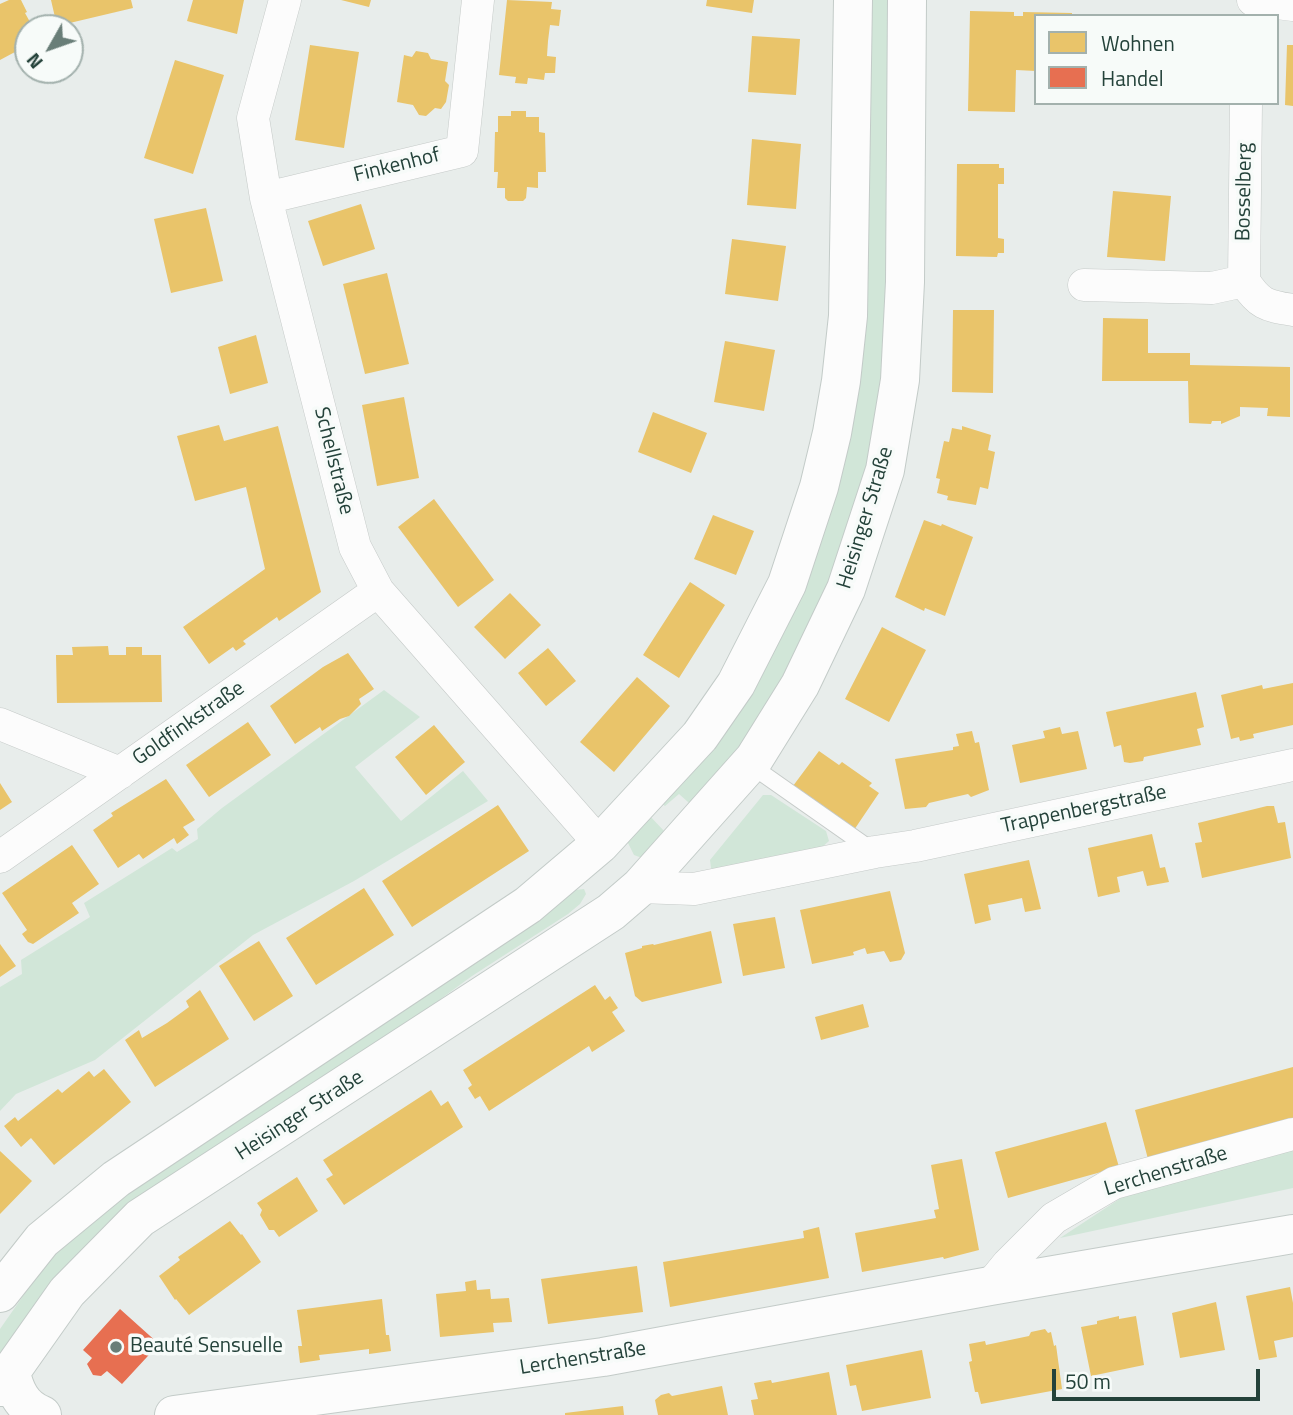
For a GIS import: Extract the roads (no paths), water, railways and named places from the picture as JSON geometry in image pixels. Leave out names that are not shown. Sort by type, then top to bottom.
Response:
[{"type":"main road","points":[[0,1293],[42,1240],[116,1179],[528,905],[600,844],[700,736],[736,684],[787,584],[819,487],[837,407],[848,316],[853,0]]},
{"type":"main road","name":"Heisinger Straße","points":[[5,1378],[67,1292],[140,1218],[611,912],[640,887],[750,764],[800,685],[846,589],[886,470],[900,380],[904,294],[907,0]]},
{"type":"main road","points":[[600,844],[640,887]]},
{"type":"main road","name":"Lerchenstraße","points":[[174,1415],[603,1357],[1293,1234]]},
{"type":"main road","points":[[5,1378],[30,1411],[42,1415]]},
{"type":"street","name":"Schellstraße","points":[[285,0],[253,118],[266,198],[355,547],[378,591],[600,844]]},
{"type":"street","name":"Finkenhof","points":[[266,198],[462,151],[478,0]]},
{"type":"street","points":[[1250,0],[1293,5]]},
{"type":"street","name":"Bosselberg","points":[[1244,281],[1246,105]]},
{"type":"street","points":[[1084,285],[1212,288],[1244,281],[1255,298],[1268,306],[1293,310]]},
{"type":"street","name":"Goldfinkstraße","points":[[0,857],[378,591]]},
{"type":"street","points":[[0,724],[120,773]]},
{"type":"street","name":"Trappenbergstraße","points":[[640,887],[694,889],[915,846],[1293,765]]},
{"type":"street","name":"Lerchenstraße","points":[[990,1286],[1054,1218],[1114,1183],[1293,1134]]},
{"type":"lane","points":[[750,764],[875,852]]},
{"type":"place","name":"Beauté Sensuelle","points":[[116,1347]]}]
